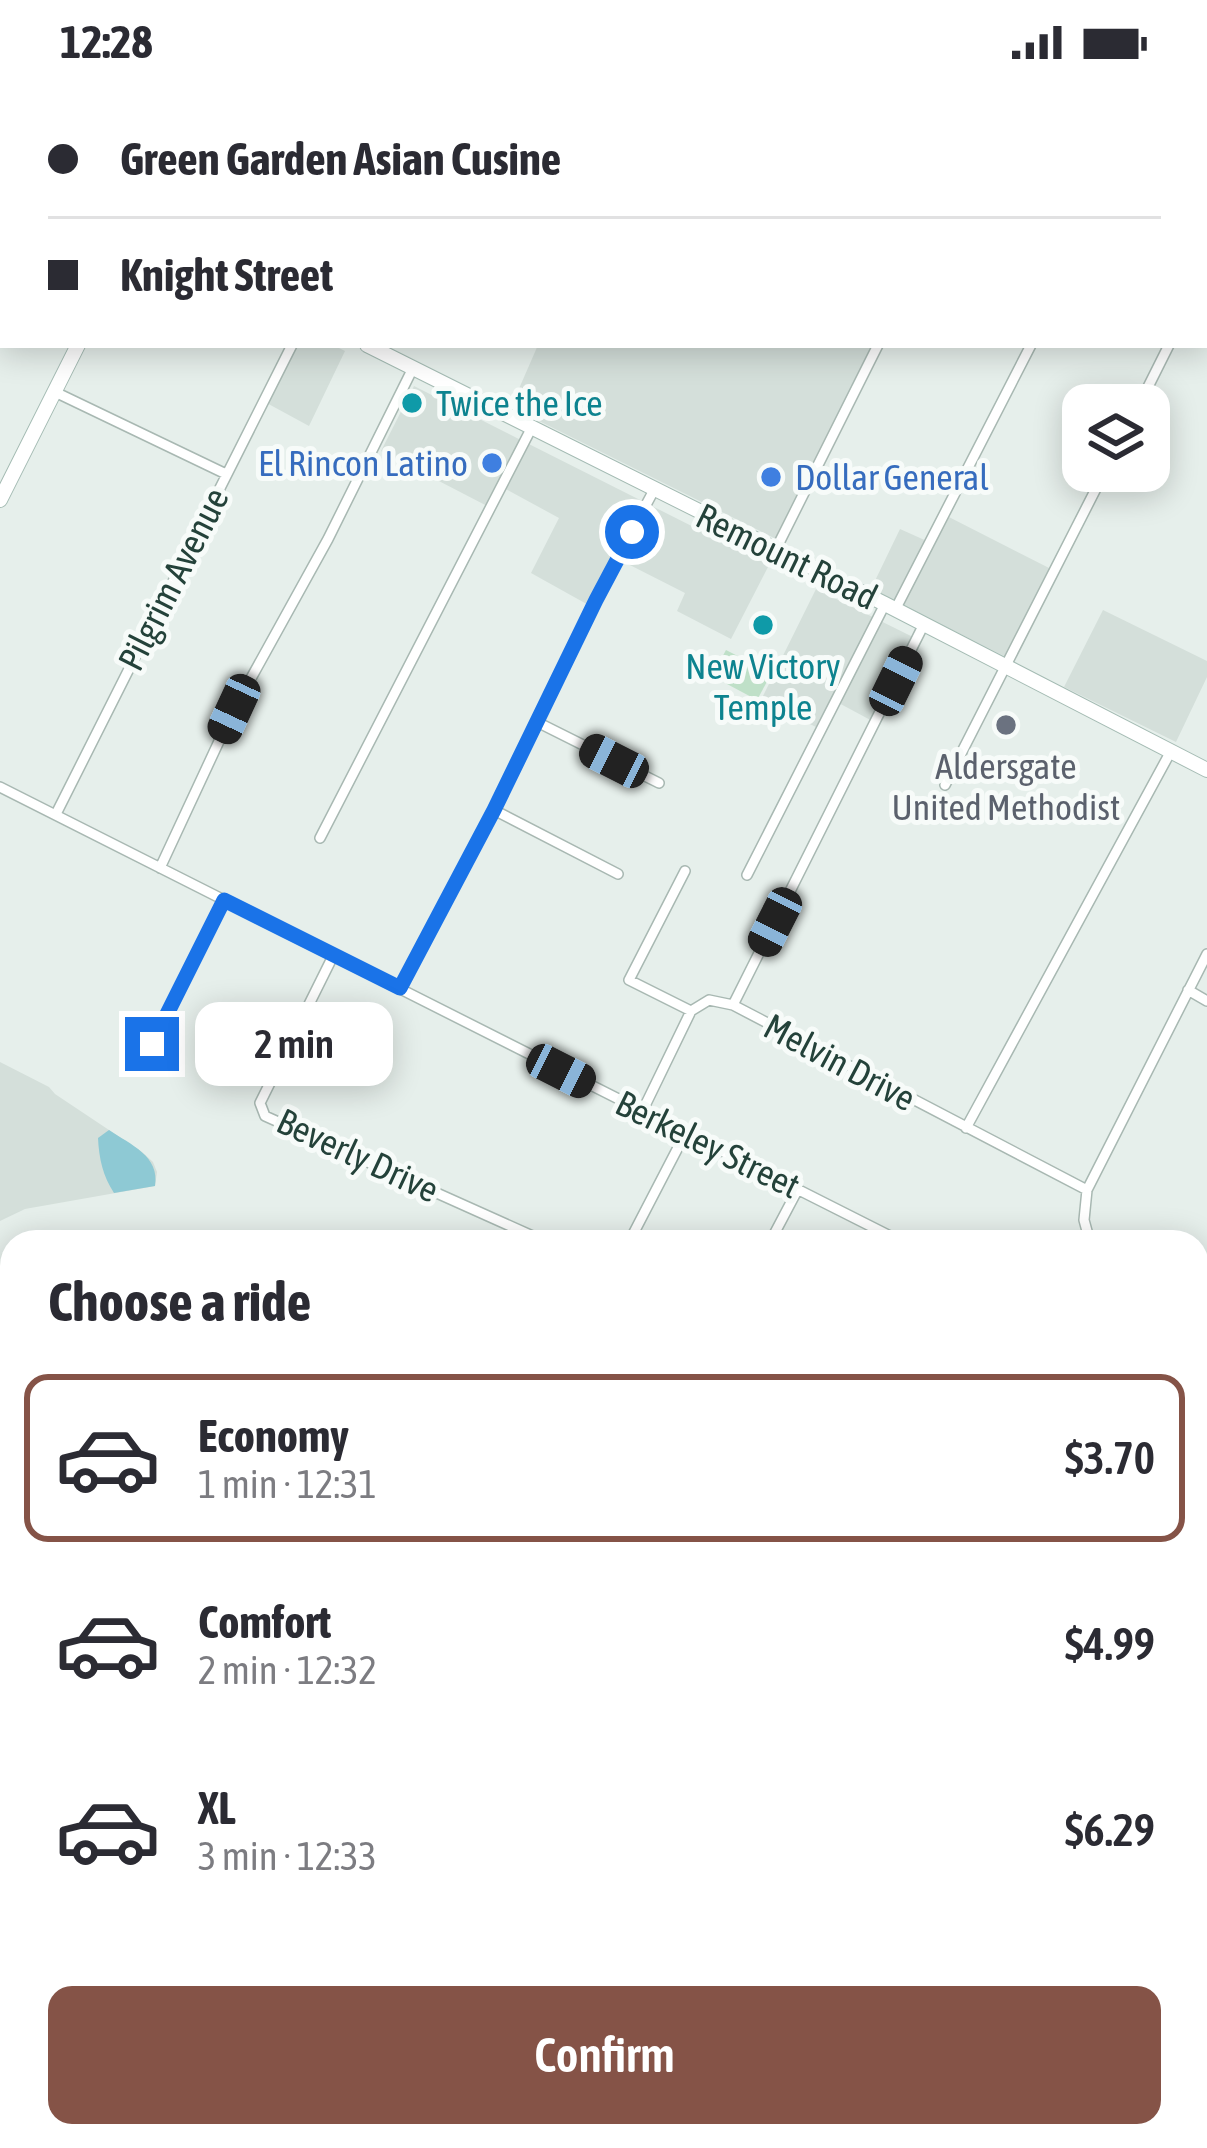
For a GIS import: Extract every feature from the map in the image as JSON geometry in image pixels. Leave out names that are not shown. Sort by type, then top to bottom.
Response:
[{"type":"main road","points":[[0,500],[77,348]]},
{"type":"main road","name":"Remount Road","points":[[380,348],[1207,770]]},
{"type":"street","name":"Pilgrim Avenue","points":[[56,814],[290,348]]},
{"type":"street","points":[[772,549],[780,542],[877,348]]},
{"type":"street","points":[[746,874],[1029,348]]},
{"type":"street","points":[[1149,384],[1167,348]]},
{"type":"street","points":[[160,868],[234,709],[328,539],[413,368]]},
{"type":"street","points":[[55,392],[226,474]]},
{"type":"street","points":[[320,838],[532,428]]},
{"type":"street","points":[[400,988],[654,490]]},
{"type":"street","points":[[945,785],[1095,492]]},
{"type":"street","points":[[733,1005],[924,624]]},
{"type":"street","points":[[537,722],[659,783]]},
{"type":"street","points":[[966,1128],[1171,751]]},
{"type":"street","name":"Berkeley Street","points":[[0,787],[878,1230]]},
{"type":"street","points":[[494,810],[618,874]]},
{"type":"street","points":[[642,1112],[691,1011],[629,980],[685,871]]},
{"type":"street","points":[[152,1044],[224,900]]},
{"type":"street","name":"Beverly Drive","points":[[334,954],[260,1103],[265,1116],[519,1230]]},
{"type":"street","points":[[1087,1230],[1087,1190],[1207,955]]},
{"type":"street","points":[[1188,989],[1207,1001]]},
{"type":"street","name":"Melvin Drive","points":[[691,1011],[709,1000],[733,1005],[1087,1190]]},
{"type":"street","points":[[635,1230],[686,1134]]},
{"type":"street","points":[[776,1230],[798,1189]]},
{"type":"shaded area","points":[[290,348],[345,351],[309,426],[263,401]]},
{"type":"shaded area","points":[[537,348],[876,348],[780,541],[511,407]]},
{"type":"shaded area","points":[[414,386],[769,565],[731,639],[677,611],[685,593],[618,559],[592,607],[531,573],[559,518],[502,487],[491,508],[381,451]]},
{"type":"shaded area","points":[[943,514],[1055,571],[1010,659],[871,589],[900,529],[929,542]]},
{"type":"shaded area","points":[[816,589],[917,639],[876,723],[835,701],[820,729],[761,700]]},
{"type":"shaded area","points":[[1103,610],[1207,661],[1207,677],[1176,742],[1064,687]]},
{"type":"shaded area","points":[[0,1062],[49,1087],[142,1152],[157,1172],[155,1186],[25,1209],[0,1221]]},
{"type":"green space","points":[[726,650],[765,670],[769,678],[757,700],[712,676]]},
{"type":"water","points":[[109,1130],[148,1159],[155,1186],[114,1193],[104,1174],[98,1138]]},
{"type":"place","name":"Twice the Ice","points":[[412,403]]},
{"type":"place","name":"El Rincon Latino","points":[[492,463]]},
{"type":"place","name":"Dollar General","points":[[771,477]]},
{"type":"place","name":"New Victory Temple","points":[[763,625]]},
{"type":"place","name":"Aldersgate United Methodist","points":[[1006,725]]},
{"type":"route","points":[[152,1044],[224,900],[400,988],[632,532]]}]
